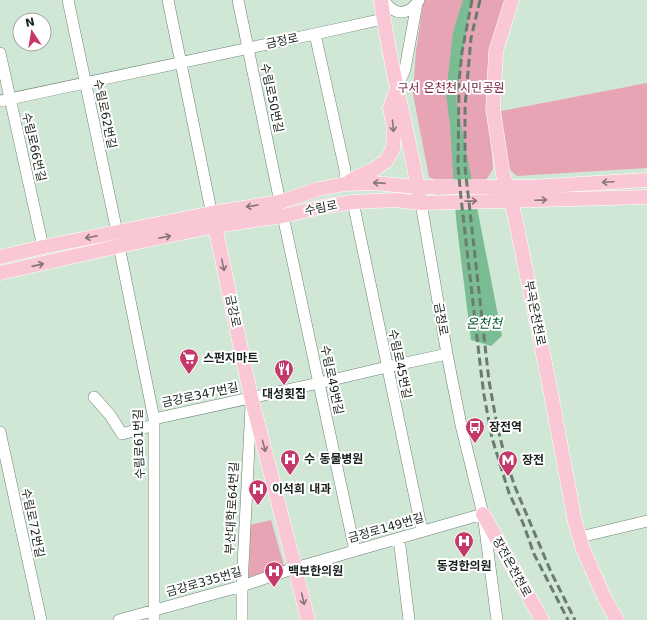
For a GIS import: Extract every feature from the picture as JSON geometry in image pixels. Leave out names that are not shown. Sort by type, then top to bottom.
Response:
[{"type":"main road","name":"금정로","points":[[382,0],[383,19],[421,203]]},
{"type":"main road","name":"부곡온천천로","points":[[512,0],[496,51],[493,109],[505,194],[516,217],[575,522],[584,549],[605,599],[617,620]]},
{"type":"main road","points":[[345,184],[373,170],[386,161],[392,149],[394,128],[390,108],[397,88]]},
{"type":"main road","name":"수림로","points":[[0,257],[117,232],[213,220],[281,209],[321,207],[352,202],[396,200],[421,203],[439,202],[505,194],[538,187],[647,180]]},
{"type":"main road","name":"수림로","points":[[281,209],[319,189],[345,184],[373,183],[436,187],[505,194],[647,197]]},
{"type":"main road","name":"수림로","points":[[0,273],[119,246],[213,220]]},
{"type":"main road","name":"금강로","points":[[213,220],[251,397],[308,620]]},
{"type":"main road","name":"장전온천천로","points":[[483,514],[542,620]]},
{"type":"street","name":"수림로62번길","points":[[68,0],[117,232]]},
{"type":"street","name":"금강로","points":[[168,0],[213,220]]},
{"type":"street","name":"수림로50번길","points":[[238,0],[281,209]]},
{"type":"street","points":[[382,0],[389,8],[398,12],[409,10],[418,2]]},
{"type":"street","points":[[397,88],[405,69],[418,2]]},
{"type":"street","name":"금정로","points":[[5,100],[383,19]]},
{"type":"street","name":"수림로","points":[[315,34],[345,170],[345,184]]},
{"type":"street","name":"수림로66번길","points":[[0,53],[5,100],[43,247]]},
{"type":"street","name":"수림로45번길","points":[[352,202],[422,531]]},
{"type":"street","name":"금정로","points":[[421,203],[461,425],[483,514],[497,620]]},
{"type":"street","name":"수림로49번길","points":[[281,209],[355,551]]},
{"type":"street","name":"수림로61번길","points":[[119,246],[154,422],[154,615]]},
{"type":"street","name":"금강로347번길","points":[[94,397],[110,415],[122,434],[154,422],[251,397],[447,354]]},
{"type":"street","name":"부산대학로64번길","points":[[242,620],[242,586],[251,397]]},
{"type":"street","name":"수림로72번길","points":[[0,432],[2,449],[41,620]]},
{"type":"street","name":"금정로149번길","points":[[295,568],[483,514]]},
{"type":"street","points":[[580,537],[647,521]]},
{"type":"street","points":[[398,538],[409,620]]},
{"type":"street","name":"금강로335번길","points":[[119,620],[154,615],[295,568]]},
{"type":"green space","name":"구서 온천천 시민공원","points":[[425,0],[507,0],[489,110],[493,169],[486,180],[437,181],[429,177],[413,94],[416,51],[423,4]]},
{"type":"green space","points":[[647,83],[647,168],[517,176],[507,167],[501,111]]},
{"type":"green space","points":[[271,520],[284,566],[249,577],[250,525]]},
{"type":"water","name":"온천천","points":[[463,0],[471,0],[456,99],[502,336],[491,346],[471,340],[456,219],[450,125],[446,94],[453,32]]},
{"type":"tunnel","points":[[411,197],[478,193]]},
{"type":"railway","points":[[472,0],[462,52],[459,81],[458,166],[484,395],[492,438],[509,493],[523,523],[534,554],[568,620]]},
{"type":"railway","points":[[480,0],[471,38],[465,106],[465,167],[489,381],[497,425],[505,457],[515,487],[551,572],[575,620]]},
{"type":"place","name":"스펀지마트","points":[[189,375]]},
{"type":"place","name":"대성횟집","points":[[284,386]]},
{"type":"place","name":"장전역","points":[[475,444]]},
{"type":"place","name":"수 동물병원","points":[[290,476]]},
{"type":"place","name":"장전","points":[[508,477]]},
{"type":"place","name":"이석희 내과","points":[[258,506]]},
{"type":"place","name":"동경한의원","points":[[464,558]]},
{"type":"place","name":"백보한의원","points":[[274,588]]}]
